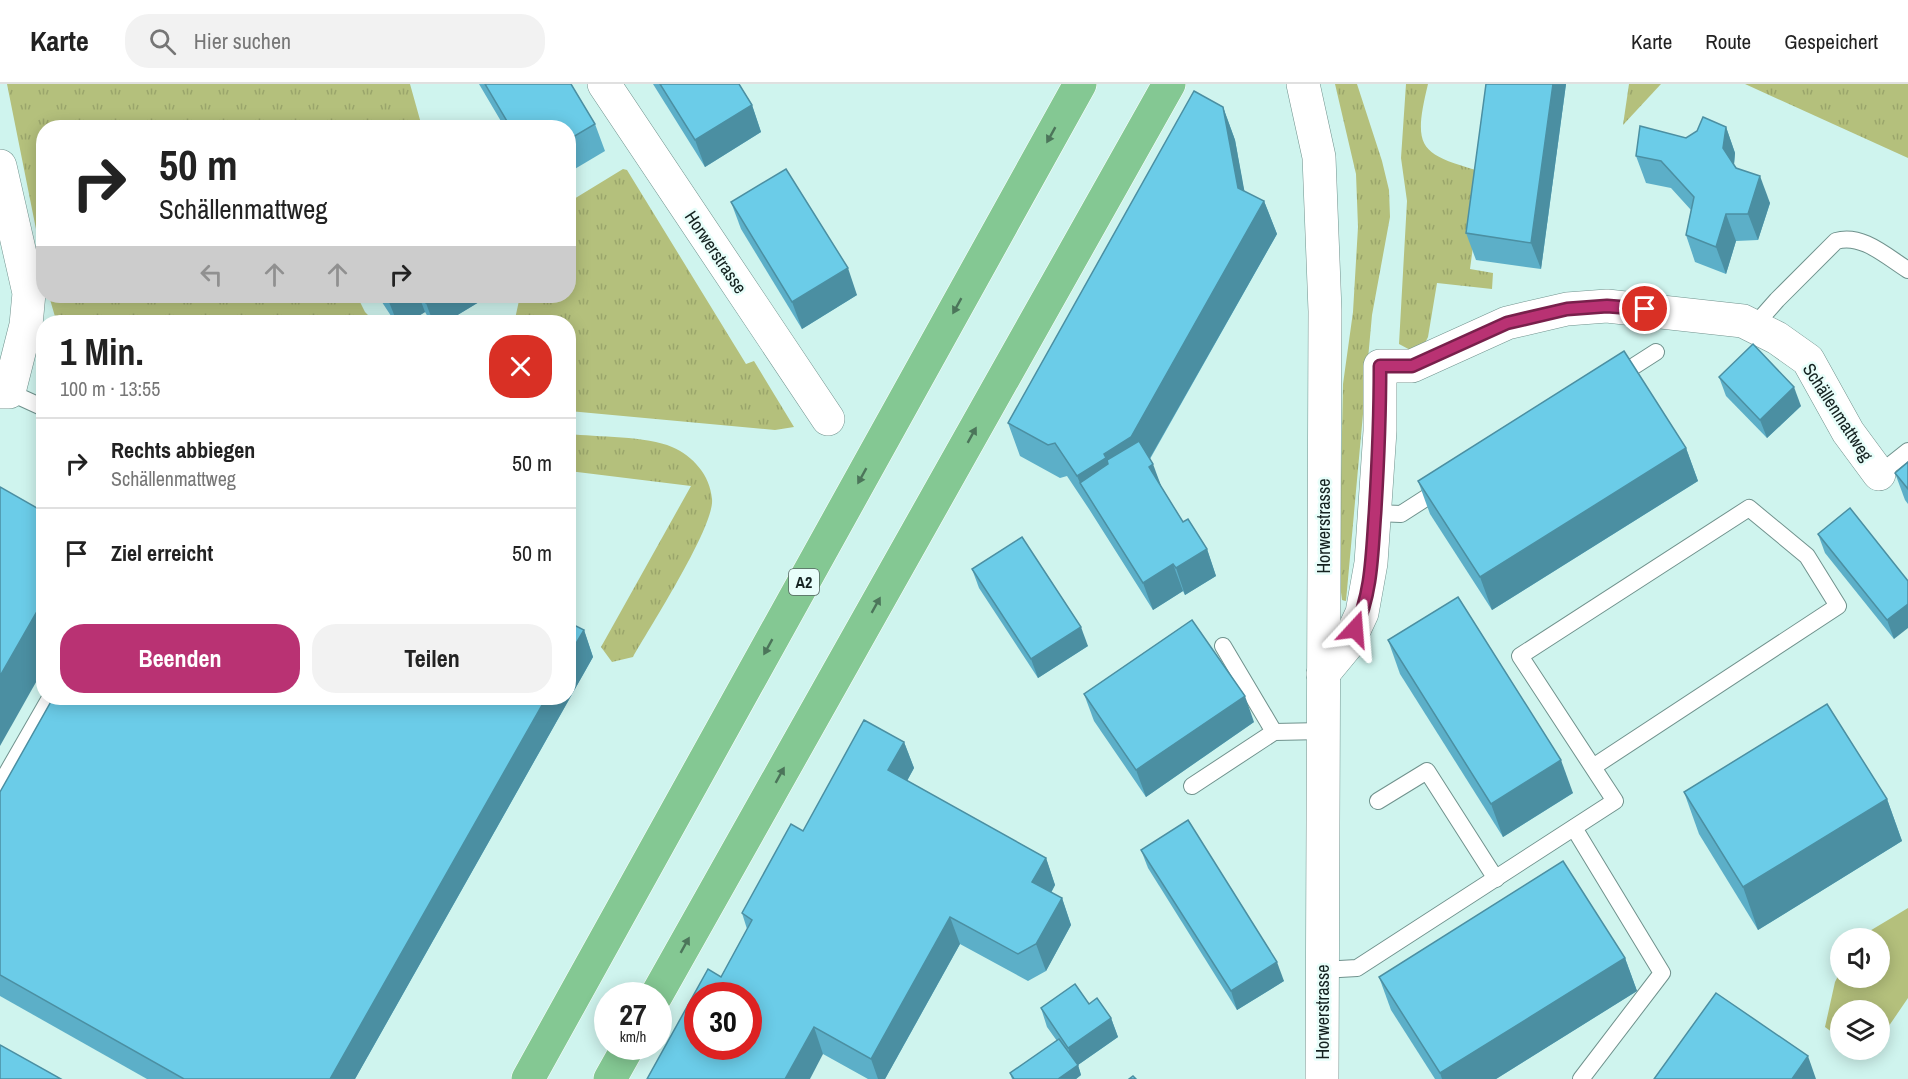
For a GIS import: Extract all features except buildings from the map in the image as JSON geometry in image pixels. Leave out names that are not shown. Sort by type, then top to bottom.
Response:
[{"type":"highway","name":"A2","points":[[528,1079],[1080,84]]},
{"type":"highway","points":[[664,982],[1169,84]]},
{"type":"highway","points":[[610,1079],[621,1060]]},
{"type":"street","name":"Horwerstrasse","points":[[604,84],[828,419]]},
{"type":"street","name":"Horwerstrasse","points":[[1303,84],[1319,157],[1325,311],[1322,1079]]},
{"type":"street","points":[[0,166],[6,224],[29,293],[26,325],[5,392]]},
{"type":"street","name":"Schällenmattweg","points":[[1323,674],[1347,645],[1362,613],[1371,563],[1375,513],[1380,366],[1412,366],[1507,323],[1567,309],[1607,306],[1682,312],[1743,321],[1808,360],[1848,432],[1879,474]]},
{"type":"lane","points":[[1754,326],[1836,242],[1846,238],[1860,240],[1908,270]]},
{"type":"lane","points":[[1607,383],[1656,352]]},
{"type":"lane","points":[[5,392],[36,405]]},
{"type":"lane","points":[[1879,474],[1908,451]]},
{"type":"lane","points":[[1375,513],[1401,514],[1460,476]]},
{"type":"lane","points":[[1322,970],[1357,968],[1615,801],[1520,656],[1749,508],[1807,556],[1838,606],[1593,767]]},
{"type":"lane","points":[[1223,646],[1274,732]]},
{"type":"lane","points":[[0,785],[46,705]]},
{"type":"lane","points":[[1192,786],[1274,732],[1323,731]]},
{"type":"lane","points":[[1378,801],[1426,771],[1496,879]]},
{"type":"lane","points":[[1574,828],[1662,973],[1581,1079]]},
{"type":"green space","points":[[7,84],[410,84],[420,120],[36,120],[36,229]]},
{"type":"green space","points":[[1335,84],[1357,84],[1382,161],[1389,190],[1390,217],[1372,315],[1346,601],[1342,600],[1339,577],[1343,384],[1353,312],[1358,227],[1356,174]]},
{"type":"green space","points":[[1406,84],[1428,84],[1421,123],[1426,146],[1434,154],[1446,160],[1483,172],[1470,269],[1493,273],[1492,289],[1437,283],[1428,337],[1422,349],[1414,352],[1399,344],[1407,201],[1401,158]]},
{"type":"green space","points":[[1629,84],[1661,84],[1623,125]]},
{"type":"green space","points":[[1745,84],[1908,84],[1908,158]]},
{"type":"green space","points":[[623,169],[627,170],[746,364],[754,361],[794,427],[775,430],[576,412],[576,315],[516,315],[518,303],[576,303],[576,198]]},
{"type":"green space","points":[[51,303],[360,303],[368,315],[55,315]]},
{"type":"green space","points":[[576,435],[636,439],[672,447],[699,467],[711,490],[710,512],[703,531],[666,601],[633,657],[612,662],[601,647],[691,486],[576,472]]},
{"type":"green space","points":[[1908,908],[1908,998],[1890,1024],[1890,1000],[1831,1000],[1834,988],[1890,988],[1890,928],[1875,928]]},
{"type":"green space","points":[[1830,1004],[1830,1031],[1825,1027]]},
{"type":"route","points":[[1355,629],[1362,613],[1371,563],[1380,431],[1380,366],[1412,366],[1507,323],[1567,309],[1607,306],[1645,309]]}]
